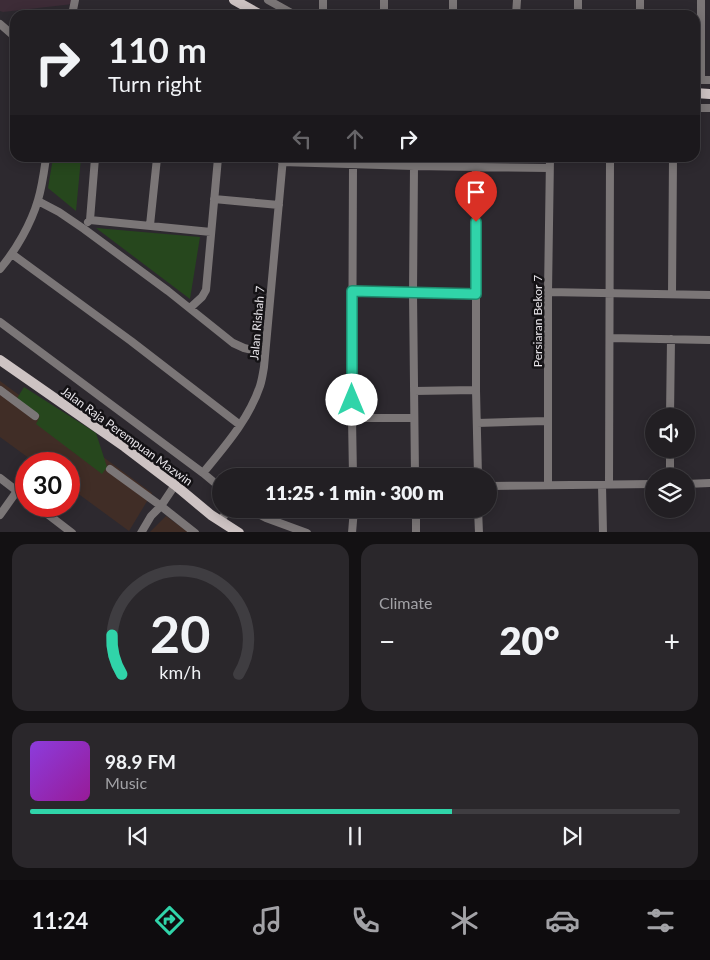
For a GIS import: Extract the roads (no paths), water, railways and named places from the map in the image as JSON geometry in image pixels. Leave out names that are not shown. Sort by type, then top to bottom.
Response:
[{"type":"main road","points":[[239,1],[253,10]]},
{"type":"main road","name":"Jalan Raja Perempuan Mazwin","points":[[0,360],[125,446],[220,521],[239,532]]},
{"type":"street","points":[[268,0],[285,10]]},
{"type":"street","points":[[700,27],[701,0]]},
{"type":"street","points":[[0,24],[10,33]]},
{"type":"street","points":[[0,269],[12,254],[26,229],[38,201],[45,162]]},
{"type":"street","points":[[84,229],[90,220],[95,162]]},
{"type":"street","points":[[150,225],[157,162]]},
{"type":"street","points":[[190,308],[202,297],[206,290],[218,162]]},
{"type":"street","name":"Jalan Rishah 7","points":[[203,473],[240,425],[250,409],[260,386],[264,367],[283,162]]},
{"type":"street","points":[[311,162],[353,165],[549,168]]},
{"type":"street","name":"Persiaran Bekor 7","points":[[548,485],[550,162]]},
{"type":"street","points":[[603,532],[610,338],[610,162]]},
{"type":"street","points":[[672,294],[673,162]]},
{"type":"street","points":[[353,165],[353,468]]},
{"type":"street","points":[[414,166],[415,468]]},
{"type":"street","points":[[476,167],[478,468]]},
{"type":"street","points":[[214,198],[279,205]]},
{"type":"street","points":[[38,201],[84,229],[190,308],[233,343],[265,354]]},
{"type":"street","points":[[90,220],[211,232]]},
{"type":"street","points":[[12,254],[132,341],[240,425]]},
{"type":"street","points":[[352,291],[476,294]]},
{"type":"street","points":[[548,292],[710,294]]},
{"type":"street","points":[[0,322],[212,480]]},
{"type":"street","points":[[610,338],[710,340]]},
{"type":"street","points":[[670,408],[671,339]]},
{"type":"street","points":[[0,390],[35,416]]},
{"type":"street","points":[[414,391],[476,390]]},
{"type":"street","points":[[352,418],[414,418]]},
{"type":"street","points":[[477,422],[547,421]]},
{"type":"street","points":[[110,470],[162,506],[195,532]]},
{"type":"street","points":[[0,478],[15,489]]},
{"type":"street","points":[[695,484],[710,483]]},
{"type":"street","points":[[497,486],[645,484]]},
{"type":"street","points":[[141,532],[151,516],[162,506],[175,485]]},
{"type":"street","points":[[0,515],[15,494]]},
{"type":"street","points":[[51,517],[69,532]]},
{"type":"street","points":[[266,518],[307,532]]},
{"type":"street","points":[[352,532],[353,518]]},
{"type":"street","points":[[416,518],[416,532]]},
{"type":"street","points":[[478,518],[479,532]]}]
